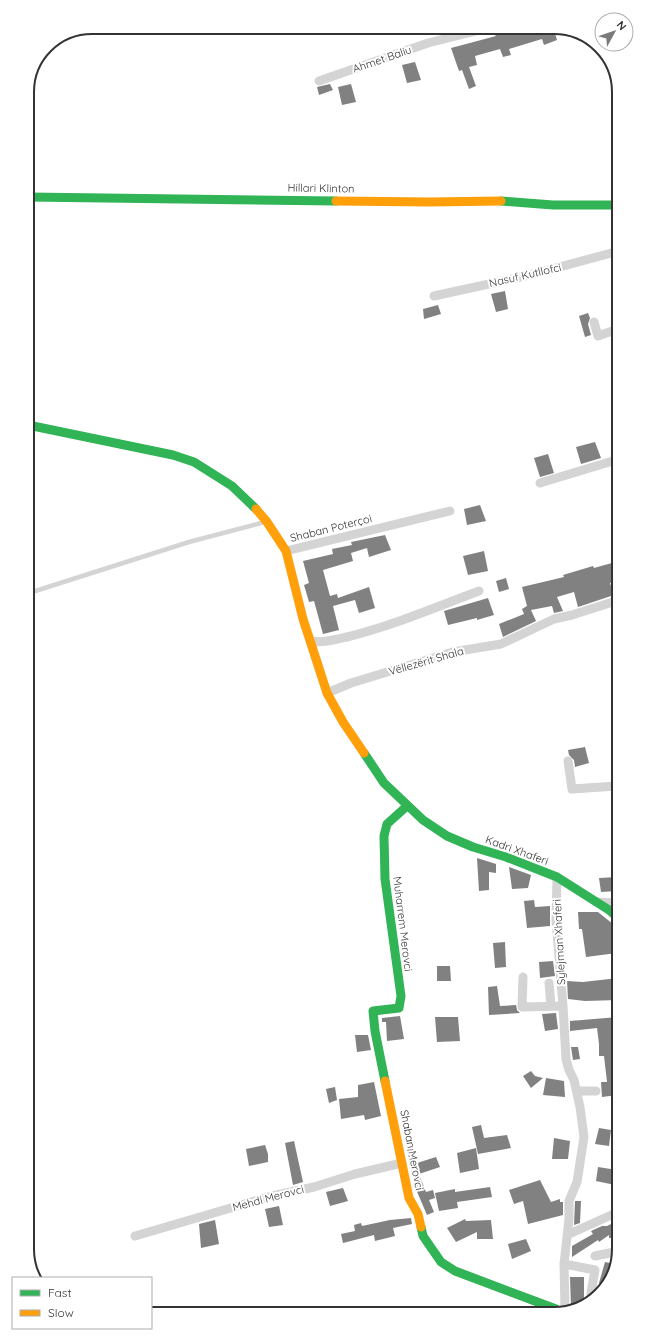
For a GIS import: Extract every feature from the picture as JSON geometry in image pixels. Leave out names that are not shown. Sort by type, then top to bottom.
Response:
[{"type":"street","name":"Ahmet Baliu","points":[[319,81],[428,43],[464,34]]},
{"type":"street","name":"Hillari Klinton","points":[[34,197],[430,202],[504,201],[553,205],[612,206]]},
{"type":"street","name":"Nasuf Kutllofci","points":[[434,296],[534,274],[612,253]]},
{"type":"street","points":[[594,322],[598,336],[612,331]]},
{"type":"street","points":[[34,426],[172,455],[194,462],[232,486],[253,505],[267,522],[286,551]]},
{"type":"street","points":[[540,483],[612,461]]},
{"type":"street","name":"Shaban Poterçoi","points":[[407,806],[384,783],[343,722],[328,693],[303,619],[286,551],[450,511]]},
{"type":"street","points":[[311,641],[321,643],[359,634],[480,591]]},
{"type":"street","name":"Vëllezërit Shala","points":[[328,693],[351,683],[453,652],[501,644],[554,619],[612,602]]},
{"type":"street","points":[[568,761],[572,789],[612,786]]},
{"type":"street","name":"Kadri Xhaferi","points":[[407,806],[423,820],[447,836],[472,847],[506,857],[557,877],[612,913]]},
{"type":"street","name":"Muharrem Merovci","points":[[375,1032],[373,1011],[399,1008],[401,996],[388,910],[383,852],[386,825],[407,806]]},
{"type":"street","name":"Sylejman Xhaferi","points":[[557,877],[556,920],[566,1060],[568,1070],[574,1080],[577,1091],[584,1137],[577,1182],[569,1201],[564,1264],[565,1306]]},
{"type":"street","points":[[596,901],[612,902]]},
{"type":"street","points":[[523,978],[522,1007],[563,1006]]},
{"type":"street","points":[[549,983],[551,1006]]},
{"type":"street","name":"Shaban Merovci","points":[[375,1032],[409,1198],[418,1214],[423,1236],[440,1262],[455,1272],[551,1307]]},
{"type":"street","points":[[577,1091],[596,1091]]},
{"type":"street","name":"Mehdi Merovci","points":[[135,1236],[272,1196],[314,1187],[355,1174],[402,1163]]},
{"type":"street","points":[[567,1235],[612,1215]]},
{"type":"street","points":[[595,1256],[612,1252]]},
{"type":"street","points":[[564,1264],[595,1270],[591,1293]]},
{"type":"lane","points":[[34,591],[190,542],[267,522]]},
{"type":"building","points":[[497,34],[555,34],[557,40],[544,45],[542,39],[509,49],[511,55],[503,57],[500,49],[475,56],[477,65],[469,67],[476,86],[469,89],[462,70],[459,71],[451,48],[496,36],[495,35]]},
{"type":"building","points":[[415,62],[421,80],[407,83],[402,65]]},
{"type":"building","points":[[330,84],[333,90],[319,95],[317,87]]},
{"type":"building","points":[[351,84],[356,102],[342,105],[338,87]]},
{"type":"building","points":[[505,291],[508,309],[496,312],[491,294]]},
{"type":"building","points":[[438,305],[441,314],[424,319],[423,309]]},
{"type":"building","points":[[588,313],[590,318],[588,324],[591,335],[585,337],[579,316]]},
{"type":"building","points":[[595,442],[601,458],[581,464],[576,447]]},
{"type":"building","points":[[548,454],[554,473],[540,477],[534,458]]},
{"type":"building","points":[[480,505],[486,521],[467,525],[464,509]]},
{"type":"building","points":[[385,535],[391,550],[369,557],[367,548],[351,553],[353,561],[323,570],[330,596],[337,594],[338,598],[369,587],[375,608],[359,613],[355,600],[333,606],[339,630],[323,634],[314,601],[309,602],[304,585],[309,583],[303,561],[333,554],[332,549],[352,545],[351,542]]},
{"type":"building","points":[[484,551],[488,571],[468,575],[463,556]]},
{"type":"building","points":[[612,563],[612,583],[610,583],[612,596],[578,607],[574,592],[557,597],[563,611],[554,613],[552,606],[531,610],[536,621],[503,637],[499,624],[524,614],[522,609],[527,606],[522,587],[564,577],[563,575],[593,566],[594,568]]},
{"type":"building","points":[[506,578],[509,589],[499,592],[496,581]]},
{"type":"building","points":[[488,598],[494,615],[477,620],[477,618],[448,625],[444,611]]},
{"type":"building","points":[[585,747],[589,763],[575,767],[574,760],[569,755],[568,750]]},
{"type":"building","points":[[477,858],[496,864],[496,873],[489,872],[489,890],[479,891]]},
{"type":"building","points":[[509,867],[531,875],[528,888],[512,889]]},
{"type":"building","points":[[612,877],[612,891],[601,892],[599,878]]},
{"type":"building","points":[[534,900],[535,907],[550,906],[550,926],[527,928],[524,901]]},
{"type":"building","points":[[578,912],[598,912],[612,923],[612,954],[586,957],[582,929],[579,929]]},
{"type":"building","points":[[505,942],[506,967],[495,968],[493,943]]},
{"type":"building","points":[[553,961],[555,976],[540,978],[539,962]]},
{"type":"building","points":[[437,966],[450,966],[451,981],[437,981]]},
{"type":"building","points":[[612,979],[612,1000],[585,1001],[568,999],[567,981],[583,982]]},
{"type":"building","points":[[497,986],[500,1006],[516,1005],[517,1010],[520,1013],[489,1015],[488,987]]},
{"type":"building","points":[[556,1013],[558,1029],[545,1031],[542,1014]]},
{"type":"building","points":[[400,1016],[404,1039],[387,1041],[386,1022],[382,1022],[382,1018]]},
{"type":"building","points":[[435,1017],[458,1017],[460,1041],[437,1042]]},
{"type":"building","points":[[612,1018],[612,1096],[602,1097],[601,1082],[607,1082],[604,1056],[599,1056],[597,1028],[570,1031],[570,1021]]},
{"type":"building","points":[[355,1035],[368,1035],[371,1050],[357,1052]]},
{"type":"building","points":[[571,1047],[578,1047],[580,1059],[573,1060]]},
{"type":"building","points":[[531,1071],[535,1076],[543,1078],[531,1088],[523,1076]]},
{"type":"building","points":[[546,1078],[564,1081],[565,1097],[543,1095]]},
{"type":"building","points":[[374,1082],[381,1116],[365,1120],[364,1115],[341,1119],[339,1099],[358,1097],[358,1085]]},
{"type":"building","points":[[335,1087],[337,1100],[329,1103],[326,1089]]},
{"type":"building","points":[[481,1125],[484,1138],[507,1135],[511,1148],[478,1154],[472,1127]]},
{"type":"building","points":[[599,1128],[611,1130],[609,1146],[595,1144]]},
{"type":"building","points":[[554,1138],[570,1141],[568,1159],[552,1159]]},
{"type":"building","points":[[294,1141],[303,1182],[293,1185],[285,1143]]},
{"type":"building","points":[[411,1142],[417,1163],[436,1157],[440,1167],[419,1174],[426,1192],[433,1190],[435,1198],[429,1200],[434,1212],[427,1215],[415,1187],[406,1144]]},
{"type":"building","points":[[265,1145],[268,1154],[268,1162],[249,1166],[246,1149]]},
{"type":"building","points":[[476,1148],[479,1169],[460,1173],[457,1153]]},
{"type":"building","points":[[598,1167],[612,1169],[612,1184],[596,1181]]},
{"type":"building","points":[[540,1180],[551,1202],[560,1199],[560,1202],[563,1202],[563,1215],[528,1224],[523,1201],[514,1204],[509,1190]]},
{"type":"building","points":[[490,1187],[492,1197],[457,1202],[458,1208],[439,1211],[435,1193],[455,1189],[455,1192]]},
{"type":"building","points":[[343,1188],[348,1201],[330,1206],[326,1192]]},
{"type":"building","points":[[575,1201],[581,1201],[580,1223],[574,1225]]},
{"type":"building","points":[[279,1206],[283,1225],[269,1227],[265,1209]]},
{"type":"building","points":[[411,1218],[412,1224],[393,1228],[395,1236],[375,1241],[374,1235],[343,1243],[341,1234],[355,1231],[354,1225],[361,1223],[362,1226],[390,1220]]},
{"type":"building","points":[[465,1219],[466,1221],[491,1220],[493,1239],[477,1239],[477,1232],[456,1242],[447,1228]]},
{"type":"building","points":[[215,1220],[219,1244],[201,1248],[199,1224]]},
{"type":"building","points":[[612,1224],[612,1238],[609,1238],[609,1235],[599,1242],[598,1240],[572,1257],[572,1246],[593,1234],[591,1231],[602,1226],[607,1226]]},
{"type":"building","points":[[526,1239],[531,1251],[512,1259],[508,1244]]},
{"type":"building","points":[[605,1262],[610,1263],[606,1275],[600,1284],[599,1283]]},
{"type":"building","points":[[570,1277],[584,1277],[584,1298],[571,1304]]},
{"type":"traffic: fast","points":[[34,197],[336,201]]},
{"type":"traffic: fast","points":[[501,201],[553,205],[612,205]]},
{"type":"traffic: fast","points":[[34,426],[173,455],[194,462],[232,486],[256,509]]},
{"type":"traffic: fast","points":[[364,753],[384,783],[423,820],[447,836],[473,847],[506,857],[557,877],[612,913]]},
{"type":"traffic: fast","points":[[385,1081],[375,1031],[373,1011],[399,1008],[401,996],[385,879],[384,836],[387,824],[407,806]]},
{"type":"traffic: fast","points":[[421,1227],[423,1236],[441,1262],[455,1271],[551,1307]]},
{"type":"traffic: slow","points":[[336,201],[501,201]]},
{"type":"traffic: slow","points":[[256,509],[267,522],[286,551],[303,619],[327,693],[343,722],[364,753]]},
{"type":"traffic: slow","points":[[385,1081],[409,1198],[418,1214],[421,1227]]}]
